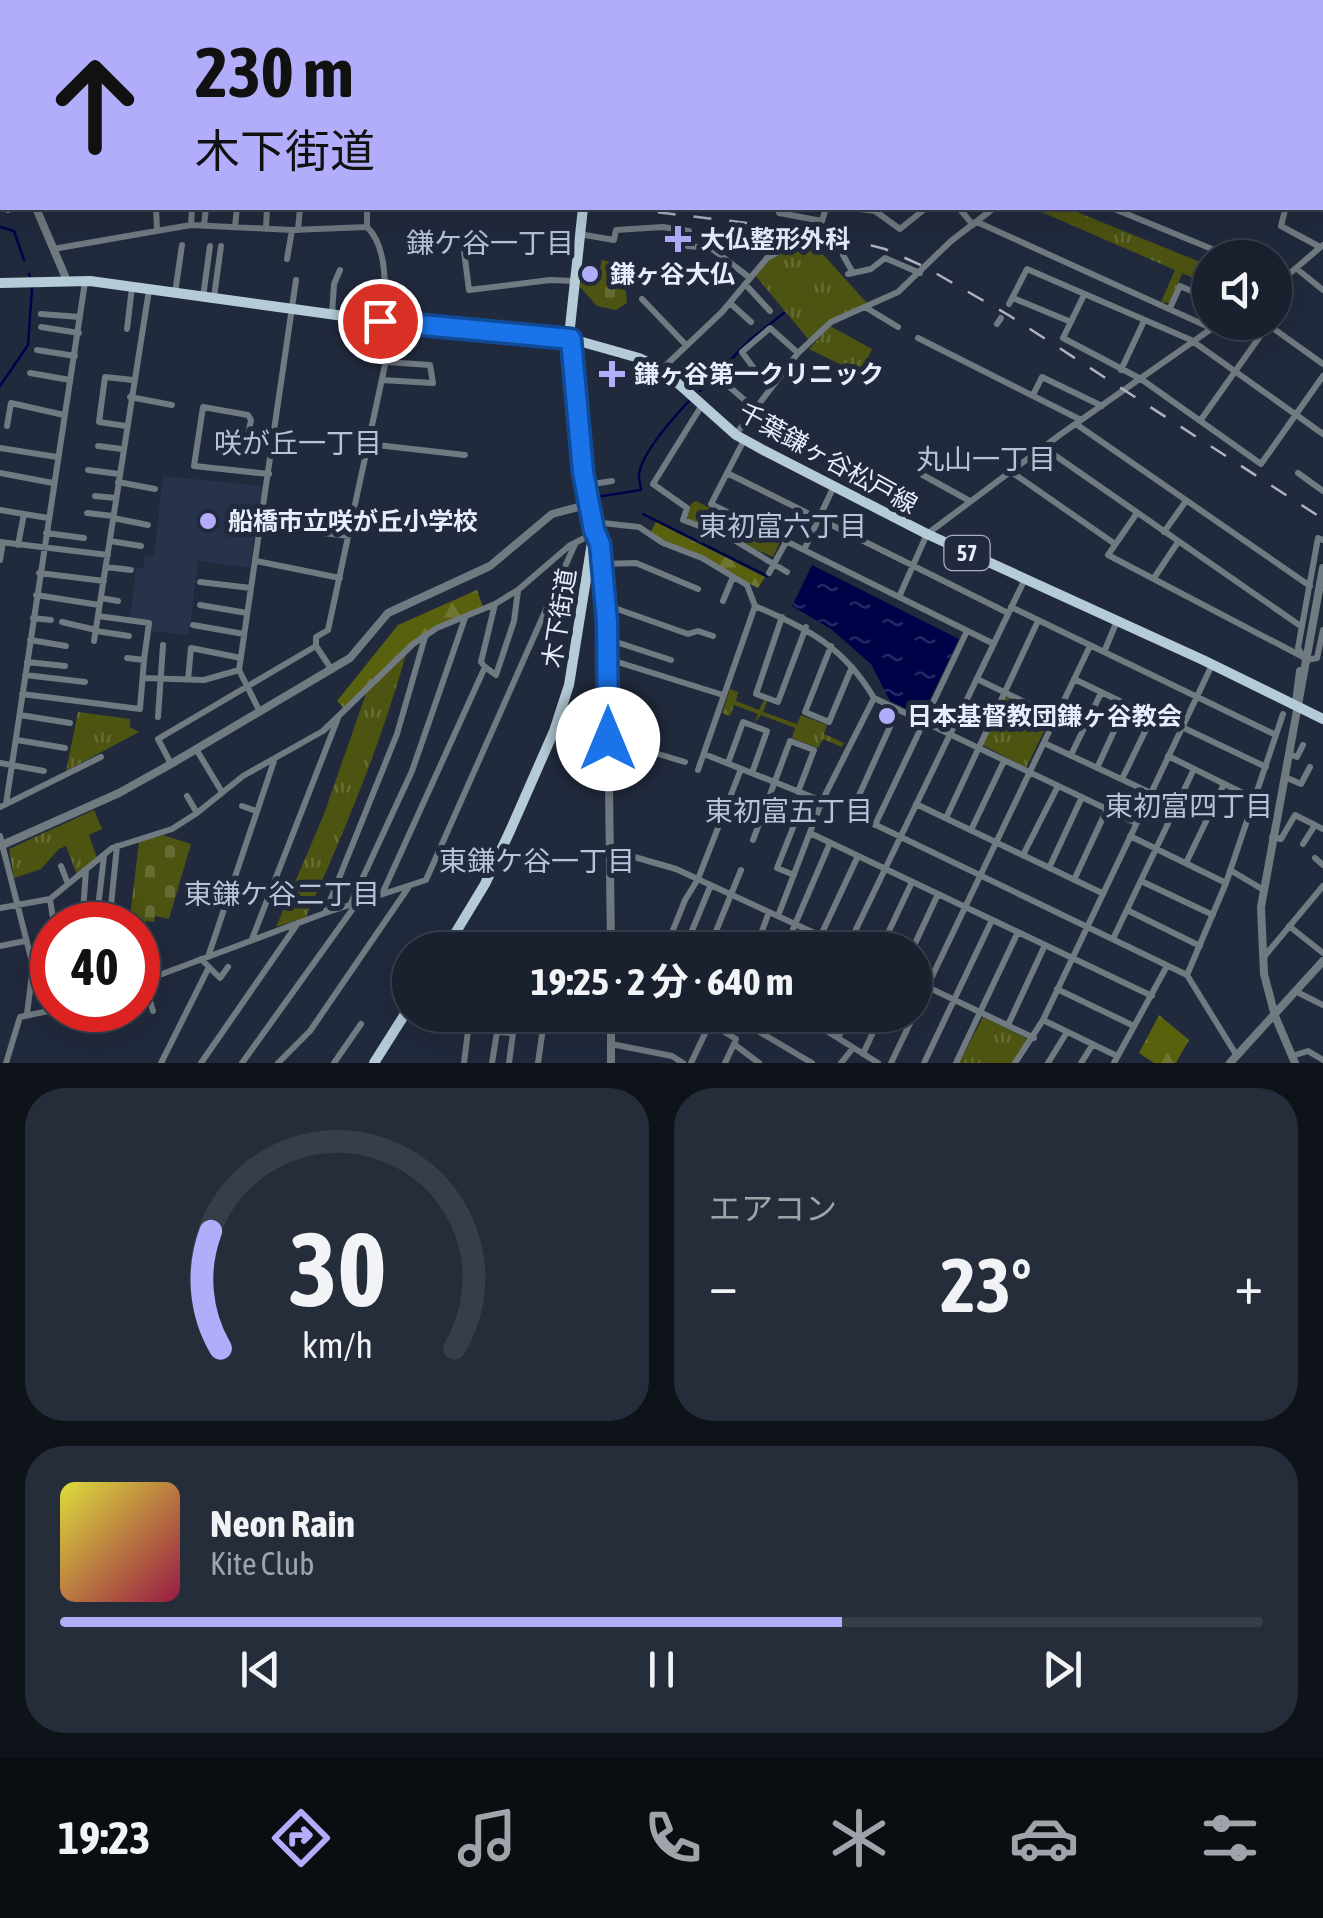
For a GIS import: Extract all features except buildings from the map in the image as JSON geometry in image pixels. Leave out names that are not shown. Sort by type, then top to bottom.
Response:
[{"type":"main road","name":"木下街道","points":[[456,932],[492,868],[562,710],[573,663],[593,528],[571,339],[583,210]]},
{"type":"main road","name":"千葉鎌ヶ谷松戸線","points":[[0,284],[85,281],[332,315],[571,339],[639,358],[662,369],[739,438],[927,534],[1323,720]]},
{"type":"main road","points":[[374,1063],[394,1032]]},
{"type":"street","points":[[37,210],[65,276]]},
{"type":"street","points":[[156,210],[157,230]]},
{"type":"street","points":[[191,225],[192,210]]},
{"type":"street","points":[[204,225],[206,210]]},
{"type":"street","points":[[235,226],[237,210]]},
{"type":"street","points":[[266,229],[267,210]]},
{"type":"street","points":[[288,259],[300,210]]},
{"type":"street","points":[[367,227],[368,210]]},
{"type":"street","points":[[778,210],[822,221]]},
{"type":"street","points":[[662,369],[730,302],[766,258],[810,236],[825,210]]},
{"type":"street","points":[[877,210],[900,229],[924,210]]},
{"type":"street","points":[[961,210],[975,224],[1192,318]]},
{"type":"street","points":[[992,210],[898,292],[831,322],[798,353],[739,438],[711,504],[994,644]]},
{"type":"street","points":[[1117,210],[1192,241]]},
{"type":"street","points":[[1285,210],[1281,226],[1322,246],[1292,273]]},
{"type":"street","points":[[53,249],[191,225],[295,230],[367,227],[374,233],[390,319],[386,362],[329,627],[316,637],[316,646],[332,670]]},
{"type":"street","points":[[579,234],[614,240],[616,230],[663,227],[689,231],[687,246],[711,248],[748,281],[770,311]]},
{"type":"street","points":[[175,293],[182,245]]},
{"type":"street","points":[[209,298],[210,246]]},
{"type":"street","points":[[209,298],[221,246]]},
{"type":"street","points":[[464,251],[469,290],[550,280],[574,281]]},
{"type":"street","points":[[843,255],[850,274],[871,269],[885,258],[920,272]]},
{"type":"street","points":[[1297,269],[1323,290]]},
{"type":"street","points":[[332,315],[334,284],[340,270]]},
{"type":"street","points":[[1070,322],[1011,301],[1027,270],[1192,342],[1323,434]]},
{"type":"street","points":[[260,712],[239,670],[240,658],[296,280]]},
{"type":"street","points":[[3,805],[85,281]]},
{"type":"street","points":[[1170,308],[1180,286],[1192,292]]},
{"type":"street","points":[[127,329],[132,287]]},
{"type":"street","points":[[94,641],[149,290]]},
{"type":"street","points":[[1084,295],[1063,338],[1140,379],[1262,464],[1323,376]]},
{"type":"street","points":[[642,299],[686,345]]},
{"type":"street","points":[[730,302],[751,322]]},
{"type":"street","points":[[864,306],[898,327]]},
{"type":"street","points":[[41,314],[80,317]]},
{"type":"street","points":[[1121,370],[1144,321]]},
{"type":"street","points":[[40,326],[79,333]]},
{"type":"street","points":[[774,383],[755,370],[742,352],[770,328],[798,353]]},
{"type":"street","points":[[918,338],[1079,422],[1186,502],[1310,586]]},
{"type":"street","points":[[899,597],[927,534],[1195,340]]},
{"type":"street","points":[[1200,421],[1256,340]]},
{"type":"street","points":[[1289,340],[1323,364]]},
{"type":"street","points":[[37,350],[75,356]]},
{"type":"street","points":[[382,380],[433,383],[430,365],[386,362]]},
{"type":"street","points":[[30,373],[70,380]]},
{"type":"street","points":[[717,376],[756,410]]},
{"type":"street","points":[[126,426],[99,422],[106,377],[134,380]]},
{"type":"street","points":[[1032,395],[1042,377],[1103,407]]},
{"type":"street","points":[[130,398],[172,405]]},
{"type":"street","points":[[697,400],[652,484],[687,508],[684,520],[729,537],[787,572]]},
{"type":"street","points":[[7,426],[11,403],[64,416]]},
{"type":"street","points":[[226,439],[246,441],[250,435],[248,415],[203,407],[194,466],[269,474]]},
{"type":"street","points":[[250,435],[275,438]]},
{"type":"street","points":[[368,444],[465,455]]},
{"type":"street","points":[[98,446],[122,449]]},
{"type":"street","points":[[1043,447],[1302,627]]},
{"type":"street","points":[[0,448],[58,457]]},
{"type":"street","points":[[88,470],[155,489]]},
{"type":"street","points":[[1010,471],[1115,544]]},
{"type":"street","points":[[727,473],[913,566],[1276,735]]},
{"type":"street","points":[[1298,473],[1323,491]]},
{"type":"street","points":[[0,474],[53,483]]},
{"type":"street","points":[[921,474],[968,501]]},
{"type":"street","points":[[586,485],[612,482]]},
{"type":"street","points":[[804,550],[834,486]]},
{"type":"street","points":[[95,496],[116,498]]},
{"type":"street","points":[[1164,532],[1186,502]]},
{"type":"street","points":[[6,1063],[18,1019],[28,1014],[33,966],[4,876],[1,842],[104,801],[172,764],[332,670],[354,654],[388,613],[490,566],[552,514],[590,504]]},
{"type":"street","points":[[0,510],[48,518]]},
{"type":"street","points":[[87,512],[148,525]]},
{"type":"street","points":[[1137,513],[1108,555],[1305,659],[1317,658],[1323,631]]},
{"type":"street","points":[[18,545],[24,514]]},
{"type":"street","points":[[0,908],[50,898],[117,846],[172,829],[197,814],[276,756],[323,731],[379,674],[426,634],[518,590],[593,528],[639,527],[747,585],[755,606],[698,770]]},
{"type":"street","points":[[593,528],[600,544],[606,605],[612,932]]},
{"type":"street","points":[[315,532],[349,536]]},
{"type":"street","points":[[46,533],[84,538]]},
{"type":"street","points":[[1305,659],[1298,648],[1318,538],[1323,540]]},
{"type":"street","points":[[110,541],[141,546]]},
{"type":"street","points":[[0,560],[1,542],[108,555]]},
{"type":"street","points":[[160,975],[324,912],[426,880],[576,542]]},
{"type":"street","points":[[769,573],[786,542]]},
{"type":"street","points":[[1154,578],[1178,542]]},
{"type":"street","points":[[256,561],[340,578]]},
{"type":"street","points":[[602,564],[636,564],[698,589]]},
{"type":"street","points":[[106,568],[131,570]]},
{"type":"street","points":[[1323,568],[1262,889],[1262,959],[1276,1016],[1293,1059],[1308,1052],[1323,1060]]},
{"type":"street","points":[[39,573],[104,580]]},
{"type":"street","points":[[723,601],[733,577]]},
{"type":"street","points":[[856,932],[1024,579]]},
{"type":"street","points":[[200,582],[252,588]]},
{"type":"street","points":[[495,604],[480,662],[496,674],[514,621],[518,590]]},
{"type":"street","points":[[36,595],[100,602],[118,600]]},
{"type":"street","points":[[200,605],[248,613]]},
{"type":"street","points":[[606,605],[688,634],[698,631],[713,636]]},
{"type":"street","points":[[755,606],[806,628],[831,646],[874,698],[1136,822]]},
{"type":"street","points":[[22,694],[140,709],[149,623],[98,616]]},
{"type":"street","points":[[242,1063],[354,903],[412,771],[465,616]]},
{"type":"street","points":[[782,617],[756,694],[778,702],[806,628]]},
{"type":"street","points":[[33,618],[50,620]]},
{"type":"street","points":[[946,818],[1038,621]]},
{"type":"street","points":[[1104,652],[1118,621]]},
{"type":"street","points":[[62,622],[129,636]]},
{"type":"street","points":[[193,625],[244,634]]},
{"type":"street","points":[[875,825],[967,631]]},
{"type":"street","points":[[324,912],[397,734],[426,634]]},
{"type":"street","points":[[607,639],[671,660]]},
{"type":"street","points":[[30,640],[66,646]]},
{"type":"street","points":[[158,718],[163,645]]},
{"type":"street","points":[[172,764],[158,739],[316,646]]},
{"type":"street","points":[[831,646],[804,712],[829,722],[852,667]]},
{"type":"street","points":[[932,976],[1090,646]]},
{"type":"street","points":[[188,680],[191,648],[240,658]]},
{"type":"street","points":[[127,658],[144,660]]},
{"type":"street","points":[[608,659],[723,695]]},
{"type":"street","points":[[27,662],[66,666]]},
{"type":"street","points":[[1015,1063],[1043,1020],[1212,665]]},
{"type":"street","points":[[382,894],[484,667]]},
{"type":"street","points":[[143,678],[210,679],[239,670]]},
{"type":"street","points":[[25,675],[85,682]]},
{"type":"street","points":[[976,679],[1056,717]]},
{"type":"street","points":[[1074,679],[1152,718],[1266,766]]},
{"type":"street","points":[[1070,755],[1100,693]]},
{"type":"street","points":[[764,932],[794,874],[822,801],[874,698]]},
{"type":"street","points":[[1097,768],[1126,706]]},
{"type":"street","points":[[898,709],[851,813],[1187,976],[1233,1060],[1323,961]]},
{"type":"street","points":[[1187,976],[1226,883],[1284,714]]},
{"type":"street","points":[[20,715],[70,724]]},
{"type":"street","points":[[252,940],[338,717]]},
{"type":"street","points":[[1122,779],[1152,718]]},
{"type":"street","points":[[728,763],[743,722],[767,731],[752,773]]},
{"type":"street","points":[[608,739],[685,762]]},
{"type":"street","points":[[16,740],[65,748]]},
{"type":"street","points":[[753,840],[790,741],[814,750],[777,868],[794,874]]},
{"type":"street","points":[[1044,742],[1150,792]]},
{"type":"street","points":[[1288,754],[1298,757],[1303,745]]},
{"type":"street","points":[[196,749],[222,792]]},
{"type":"street","points":[[704,754],[822,801]]},
{"type":"street","points":[[228,967],[220,978],[208,969],[205,958],[276,756]]},
{"type":"street","points":[[1168,756],[1255,799]]},
{"type":"street","points":[[3,805],[102,757]]},
{"type":"street","points":[[971,830],[1004,761]]},
{"type":"street","points":[[0,763],[44,771]]},
{"type":"street","points":[[1283,777],[1301,784],[1310,767]]},
{"type":"street","points":[[672,932],[698,879],[741,769]]},
{"type":"street","points":[[1113,940],[1194,769]]},
{"type":"street","points":[[1186,863],[1224,784]]},
{"type":"street","points":[[1024,855],[1058,786]]},
{"type":"street","points":[[186,796],[197,814]]},
{"type":"street","points":[[1049,868],[1082,797]]},
{"type":"street","points":[[916,804],[1102,893]]},
{"type":"street","points":[[242,806],[256,812]]},
{"type":"street","points":[[1074,880],[1106,809]]},
{"type":"street","points":[[1272,838],[1282,839],[1295,815],[1319,827],[1303,844]]},
{"type":"street","points":[[810,833],[1152,996]]},
{"type":"street","points":[[1130,836],[1226,883]]},
{"type":"street","points":[[792,932],[830,843]]},
{"type":"street","points":[[111,902],[117,846]]},
{"type":"street","points":[[610,850],[650,860],[698,879],[812,932]]},
{"type":"street","points":[[99,902],[104,855]]},
{"type":"street","points":[[823,932],[858,856]]},
{"type":"street","points":[[1315,858],[1323,865]]},
{"type":"street","points":[[61,866],[68,884]]},
{"type":"street","points":[[84,902],[86,870]]},
{"type":"street","points":[[715,932],[741,870]]},
{"type":"street","points":[[1230,870],[1262,889]]},
{"type":"street","points":[[1141,881],[1214,915]]},
{"type":"street","points":[[888,932],[912,882]]},
{"type":"street","points":[[278,1063],[310,1031],[410,887]]},
{"type":"street","points":[[691,932],[710,887]]},
{"type":"street","points":[[1262,959],[1321,892]]},
{"type":"street","points":[[920,932],[938,894]]},
{"type":"street","points":[[50,898],[51,902]]},
{"type":"street","points":[[1127,910],[1200,946]]},
{"type":"street","points":[[924,1063],[992,920]]},
{"type":"street","points":[[201,1063],[299,922]]},
{"type":"street","points":[[1289,926],[1323,953]]},
{"type":"street","points":[[956,1063],[1018,932]]},
{"type":"street","points":[[0,946],[25,941]]},
{"type":"street","points":[[1008,1024],[1045,945]]},
{"type":"street","points":[[1043,1020],[1116,1059],[1167,966]]},
{"type":"street","points":[[161,1063],[208,969]]},
{"type":"street","points":[[932,989],[1034,1038]]},
{"type":"street","points":[[1057,989],[1134,1026]]},
{"type":"street","points":[[1297,992],[1323,1005]]},
{"type":"street","points":[[691,1063],[710,1023],[736,1039],[725,1063]]},
{"type":"street","points":[[334,1063],[362,1024]]},
{"type":"street","points":[[464,1063],[468,1032]]},
{"type":"street","points":[[492,1063],[497,1032],[513,1033],[509,1063]]},
{"type":"street","points":[[538,1063],[542,1032]]},
{"type":"street","points":[[611,1032],[611,1063]]},
{"type":"street","points":[[762,1032],[812,1063]]},
{"type":"street","points":[[830,1032],[878,1063]]},
{"type":"street","points":[[838,1038],[841,1032]]},
{"type":"street","points":[[863,1054],[873,1032]]},
{"type":"street","points":[[891,1063],[906,1032]]},
{"type":"street","points":[[1048,1063],[1067,1032]]},
{"type":"street","points":[[611,1044],[672,1056],[683,1063]]},
{"type":"street","points":[[734,1044],[759,1063]]},
{"type":"street","points":[[1082,1063],[1093,1044]]},
{"type":"street","points":[[842,1063],[852,1048]]},
{"type":"shaded area","name":"船橋市立咲が丘小学校","points":[[163,476],[263,486],[250,568],[198,561],[189,635],[150,631],[150,621],[130,618],[136,568],[143,568],[145,556],[154,557]]},
{"type":"green space","points":[[1037,210],[1072,210],[1192,259],[1192,277],[1179,272],[1182,274],[1171,303],[1161,302],[1175,270]]},
{"type":"green space","points":[[809,239],[867,303],[840,315],[809,340],[755,275],[767,260]]},
{"type":"green space","points":[[602,260],[622,264],[627,303],[616,310],[597,306],[580,287],[582,269],[600,268]]},
{"type":"green space","points":[[830,326],[872,349],[860,374],[809,349]]},
{"type":"green space","points":[[696,501],[780,542],[773,557],[686,518]]},
{"type":"green space","points":[[656,522],[765,577],[758,588],[650,533]]},
{"type":"green space","points":[[477,590],[483,607],[435,627],[344,708],[337,701],[398,625]]},
{"type":"green space","points":[[407,651],[361,786],[306,917],[276,927],[324,814],[368,688]]},
{"type":"green space","points":[[730,689],[738,692],[736,701],[759,710],[767,701],[763,712],[797,724],[801,715],[827,725],[824,734],[844,743],[842,747],[823,739],[818,748],[792,738],[795,728],[761,715],[754,723],[758,714],[734,705],[730,716],[722,713]]},
{"type":"green space","points":[[1005,698],[1050,719],[1026,768],[983,745]]},
{"type":"green space","points":[[78,712],[130,719],[130,727],[139,732],[66,771]]},
{"type":"green space","points":[[94,810],[102,829],[89,835],[97,858],[77,875],[66,846],[41,869],[14,878],[9,849]]},
{"type":"green space","points":[[163,835],[191,844],[169,919],[160,917],[160,902],[132,902],[139,842]]},
{"type":"green space","points":[[1159,1015],[1189,1040],[1176,1063],[1154,1063],[1139,1053]]},
{"type":"green space","points":[[983,1017],[1028,1039],[1013,1063],[959,1063]]},
{"type":"water","points":[[812,565],[959,639],[922,716],[890,701],[871,664],[831,629],[792,606]]},
{"type":"waterway","points":[[0,227],[14,231],[24,260]]},
{"type":"waterway","points":[[0,386],[28,345],[32,288]]},
{"type":"waterway","points":[[700,391],[751,339],[784,313]]},
{"type":"waterway","points":[[596,497],[641,490],[641,465],[689,401]]},
{"type":"waterway","points":[[643,514],[767,576]]},
{"type":"railway","points":[[639,210],[815,231],[885,249],[925,267],[1010,316],[1323,519]]},
{"type":"place","name":"大仏整形外科","points":[[678,239]]},
{"type":"place","name":"鎌ヶ谷大仏","points":[[590,274]]},
{"type":"place","name":"鎌ヶ谷第一クリニック","points":[[612,374]]},
{"type":"place","name":"船橋市立咲が丘小学校","points":[[208,521]]},
{"type":"place","name":"日本基督教団鎌ヶ谷教会","points":[[887,716]]},
{"type":"district","name":"鎌ケ谷一丁目","points":[[490,243]]},
{"type":"district","name":"咲が丘一丁目","points":[[298,443]]},
{"type":"district","name":"丸山一丁目","points":[[986,459]]},
{"type":"district","name":"東初富六丁目","points":[[783,526]]},
{"type":"district","name":"東初富四丁目","points":[[1189,806]]},
{"type":"district","name":"東初富五丁目","points":[[789,811]]},
{"type":"district","name":"東鎌ケ谷一丁目","points":[[537,861]]},
{"type":"district","name":"東鎌ケ谷二丁目","points":[[282,894]]},
{"type":"route","points":[[380,321],[571,339],[583,472],[600,544],[607,622],[608,739]]}]
